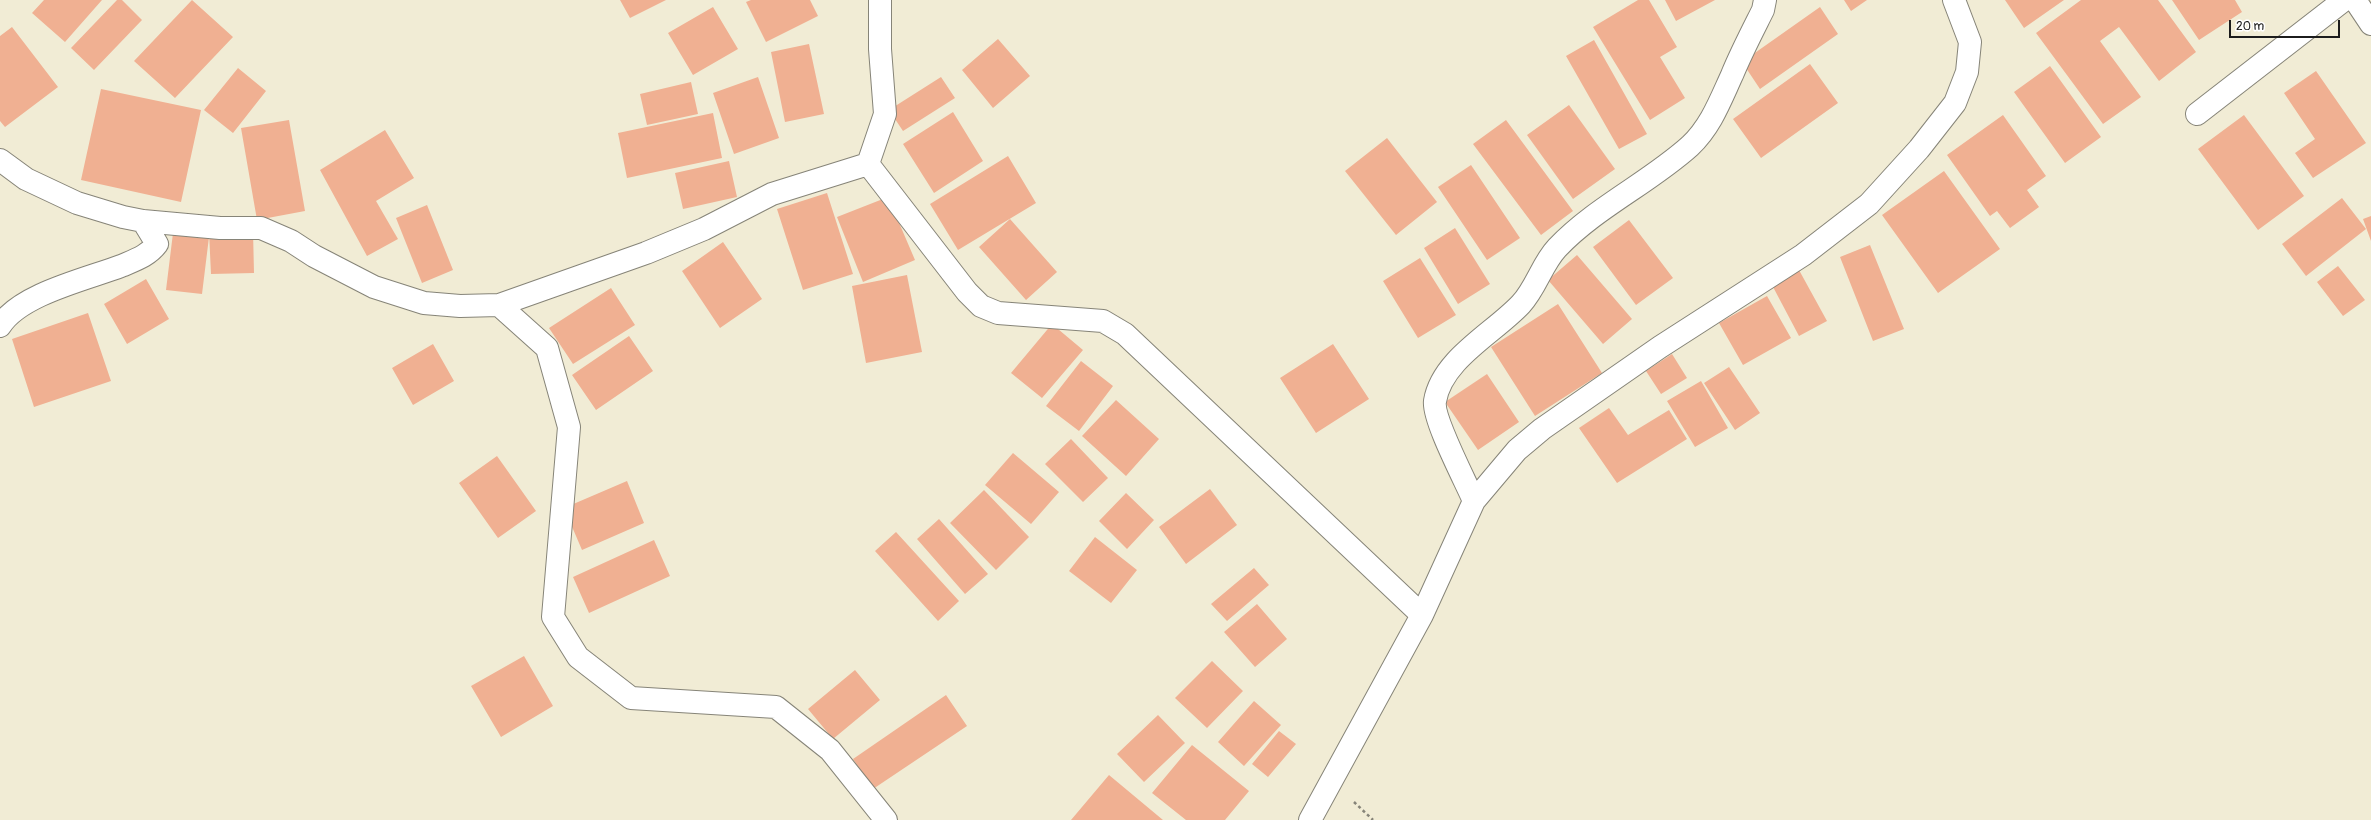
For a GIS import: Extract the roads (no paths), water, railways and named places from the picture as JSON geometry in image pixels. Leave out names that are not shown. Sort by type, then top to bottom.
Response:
[{"type":"street","points":[[868,164],[885,114],[880,49],[880,0]]},
{"type":"street","points":[[1474,501],[1438,421],[1434,404],[1440,384],[1446,374],[1474,344],[1522,304],[1556,249],[1576,231],[1690,146],[1708,126],[1718,108],[1763,10],[1765,0]]},
{"type":"street","points":[[1310,820],[1422,615],[1474,501],[1517,450],[1542,429],[1660,347],[1803,255],[1869,204],[1920,149],[1955,103],[1967,72],[1970,42],[1954,0]]},
{"type":"street","points":[[2197,114],[2344,0]]},
{"type":"street","points":[[2355,0],[2371,24]]},
{"type":"street","points":[[0,160],[26,179],[77,203],[123,217],[143,221],[220,228],[261,228],[291,241],[314,256],[374,287],[424,303],[460,306],[499,305],[646,253],[704,229],[772,194],[868,164]]},
{"type":"street","points":[[868,164],[967,292],[981,306],[998,313],[1103,321],[1125,334],[1422,615]]},
{"type":"street","points":[[0,326],[4,319],[23,306],[51,291],[105,272],[149,253],[157,244],[143,221]]},
{"type":"street","points":[[499,305],[548,348],[569,427],[553,617],[578,657],[631,698],[776,707],[830,750],[886,820]]}]
